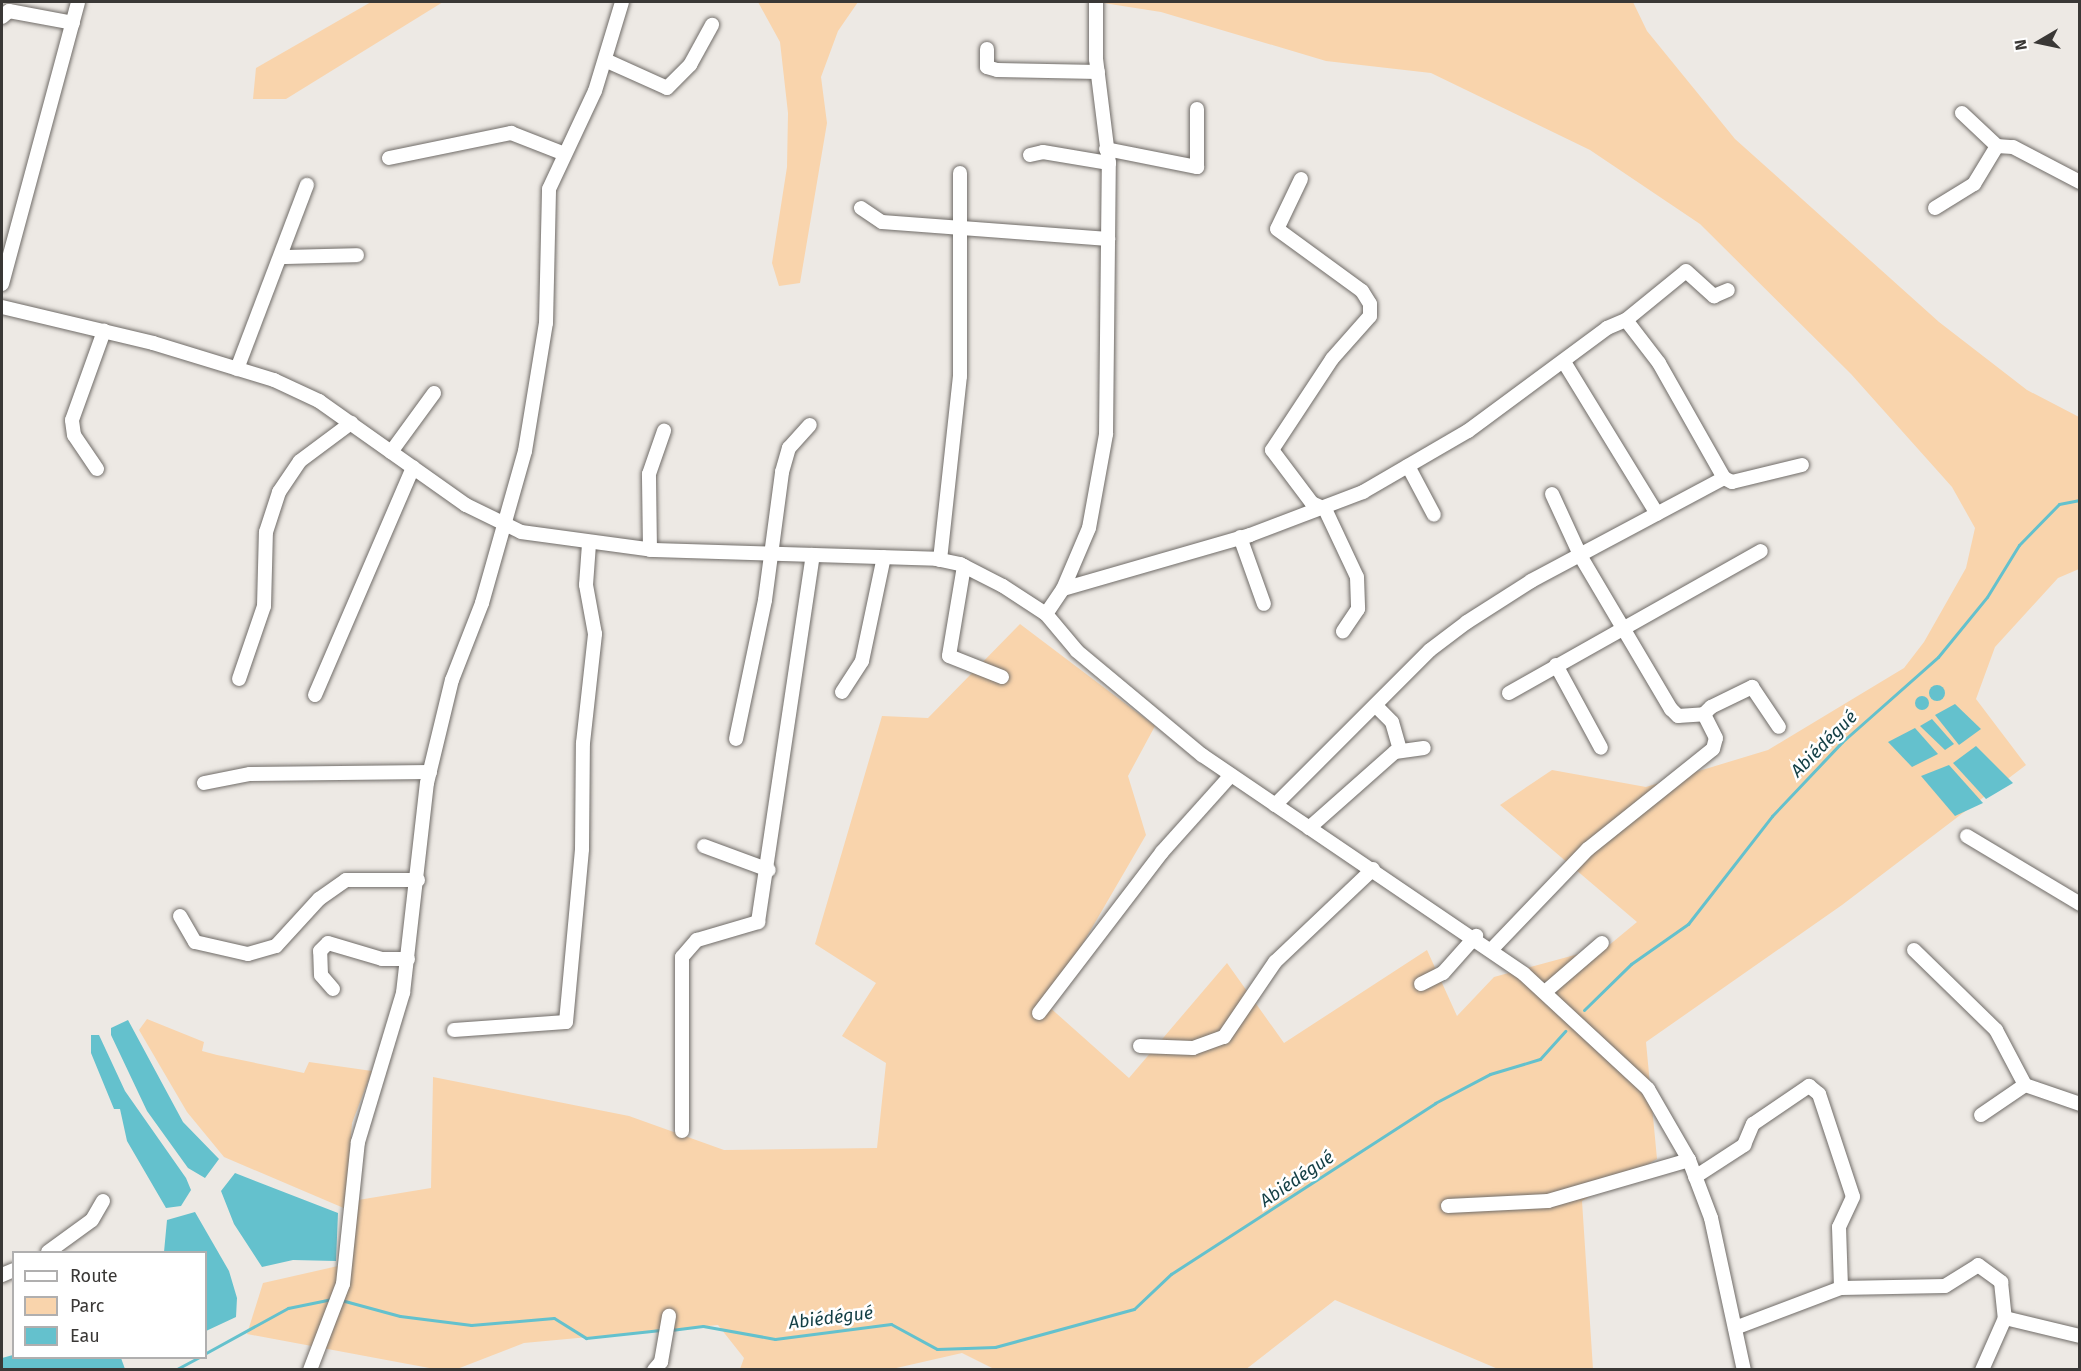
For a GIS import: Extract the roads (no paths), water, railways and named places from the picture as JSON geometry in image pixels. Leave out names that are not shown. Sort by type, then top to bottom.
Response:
[{"type":"street","points":[[2,284],[78,2]]},
{"type":"street","points":[[310,1370],[343,1284],[358,1142],[403,993],[430,772],[452,680],[505,526],[537,392],[550,267],[549,189],[562,153],[587,111],[622,2]]},
{"type":"street","points":[[1046,614],[1063,589],[1102,479],[1108,239],[1107,156],[1098,72],[1096,2]]},
{"type":"street","points":[[2,17],[9,11],[73,23]]},
{"type":"street","points":[[605,60],[667,88],[690,65],[712,25]]},
{"type":"street","points":[[987,49],[987,67],[997,70],[1098,72]]},
{"type":"street","points":[[1030,155],[1043,152],[1107,156],[1197,167],[1197,109]]},
{"type":"street","points":[[1962,113],[1997,146],[2013,147],[2079,182]]},
{"type":"street","points":[[389,158],[511,133],[562,153]]},
{"type":"street","points":[[1935,208],[1974,184],[1997,146]]},
{"type":"street","points":[[940,560],[960,376],[960,173]]},
{"type":"street","points":[[1301,179],[1277,229],[1362,291],[1370,304],[1370,316],[1332,359],[1272,450],[1312,503],[1325,509],[1360,596],[1343,631]]},
{"type":"street","points":[[237,369],[252,318],[284,257],[307,185]]},
{"type":"street","points":[[861,208],[882,222],[1108,239]]},
{"type":"street","points":[[284,257],[357,255]]},
{"type":"street","points":[[1063,589],[1240,537],[1325,509],[1408,466],[1468,431],[1478,418],[1564,362],[1607,328],[1626,320],[1686,271],[1714,296],[1728,290]]},
{"type":"street","points":[[2,308],[104,331],[237,369],[319,401],[413,467],[505,526],[589,544],[650,550],[940,560],[964,566],[1046,614],[1077,651],[1231,775],[1476,936],[1545,992],[1648,1089],[1689,1160],[1711,1218],[1744,1370]]},
{"type":"street","points":[[1626,320],[1659,363],[1724,478],[1732,482],[1802,465]]},
{"type":"street","points":[[97,469],[74,435],[72,420],[104,331]]},
{"type":"street","points":[[1564,362],[1657,514]]},
{"type":"street","points":[[391,452],[434,393]]},
{"type":"street","points":[[239,679],[264,606],[266,532],[283,484],[300,461],[351,423]]},
{"type":"street","points":[[736,739],[771,553],[784,464],[789,448],[810,425]]},
{"type":"street","points":[[650,550],[649,474],[664,431]]},
{"type":"street","points":[[1408,466],[1434,515]]},
{"type":"street","points":[[315,695],[413,467]]},
{"type":"street","points":[[1275,805],[1377,707],[1430,650],[1467,622],[1724,478]]},
{"type":"street","points":[[1552,494],[1581,557],[1624,624],[1671,709],[1678,716],[1704,714],[1752,687],[1779,727]]},
{"type":"street","points":[[1240,537],[1264,604]]},
{"type":"street","points":[[454,1030],[566,1022],[582,849],[583,743],[595,634],[586,585],[589,544]]},
{"type":"street","points":[[1509,693],[1624,624],[1761,551]]},
{"type":"street","points":[[682,1131],[682,957],[697,940],[758,922],[769,870],[813,555]]},
{"type":"street","points":[[842,692],[862,661],[884,557]]},
{"type":"street","points":[[964,566],[949,656],[1002,677]]},
{"type":"street","points":[[1556,665],[1601,748]]},
{"type":"street","points":[[1377,707],[1392,722],[1400,750]]},
{"type":"street","points":[[1492,949],[1588,849],[1713,749],[1716,738],[1704,714]]},
{"type":"street","points":[[1310,828],[1400,750],[1424,748]]},
{"type":"street","points":[[204,783],[250,774],[430,772]]},
{"type":"street","points":[[1039,1013],[1162,852],[1231,775]]},
{"type":"street","points":[[1967,836],[2079,904]]},
{"type":"street","points":[[704,846],[769,870]]},
{"type":"street","points":[[1140,1046],[1193,1048],[1224,1037],[1275,962],[1373,869]]},
{"type":"street","points":[[180,916],[195,942],[248,954],[276,946],[319,899],[346,880],[418,880]]},
{"type":"street","points":[[1421,984],[1443,973],[1476,936]]},
{"type":"street","points":[[333,989],[321,975],[320,951],[328,943],[382,959],[408,959]]},
{"type":"street","points":[[1545,992],[1602,943]]},
{"type":"street","points":[[1914,950],[1996,1030],[2025,1085],[2079,1104]]},
{"type":"street","points":[[1981,1115],[2025,1085]]},
{"type":"street","points":[[1695,1178],[1744,1145],[1752,1124],[1809,1086],[1819,1094],[1852,1197],[1839,1227],[1841,1288]]},
{"type":"street","points":[[1448,1206],[1548,1201],[1689,1160]]},
{"type":"street","points":[[49,1251],[92,1220],[103,1201]]},
{"type":"street","points":[[1735,1328],[1841,1288],[1945,1286],[1978,1266],[2001,1282],[2005,1318],[1982,1370]]},
{"type":"street","points":[[654,1370],[661,1362],[669,1316]]},
{"type":"street","points":[[2005,1318],[2079,1336]]},
{"type":"water","points":[[1934,685],[1940,685],[1945,693],[1943,699],[1934,701],[1929,696],[1929,690]]},
{"type":"water","points":[[1922,696],[1927,698],[1929,703],[1927,708],[1922,710],[1917,708],[1915,703],[1917,698]]},
{"type":"water","points":[[1955,704],[1981,729],[1959,745],[1935,715]]},
{"type":"water","points":[[1932,719],[1954,744],[1945,750],[1920,726]]},
{"type":"water","points":[[1915,728],[1938,754],[1912,767],[1888,742]]},
{"type":"water","points":[[1976,746],[2013,783],[1986,799],[1953,763]]},
{"type":"water","points":[[1949,765],[1983,803],[1955,816],[1921,776]]},
{"type":"water","points":[[128,1020],[183,1122],[219,1159],[205,1178],[188,1168],[147,1111],[111,1035],[111,1028]]},
{"type":"water","points":[[91,1035],[99,1035],[125,1091],[186,1178],[191,1190],[181,1206],[166,1208],[127,1141],[120,1109],[114,1109],[91,1053]]},
{"type":"water","points":[[235,1173],[338,1213],[336,1261],[293,1260],[262,1267],[234,1224],[221,1191]]},
{"type":"water","points":[[195,1212],[229,1271],[237,1298],[236,1317],[207,1331],[207,1251],[164,1251],[167,1220]]},
{"type":"water","points":[[12,1355],[12,1359],[121,1359],[125,1369],[2,1369],[2,1358]]},
{"type":"waterway","name":"Abiédégué","points":[[1584,1010],[1631,964],[1688,924],[1772,816],[1842,742],[1938,657],[1987,597],[2019,545],[2059,504],[2080,500]]},
{"type":"waterway","name":"Abiédégué","points":[[671,1330],[703,1326],[775,1339],[891,1324],[937,1349],[995,1347],[1134,1309],[1171,1274],[1435,1103],[1490,1074],[1540,1059],[1565,1031]]},
{"type":"waterway","name":"Abiédégué","points":[[207,1352],[288,1308],[332,1299]]},
{"type":"waterway","name":"Abiédégué","points":[[341,1300],[400,1316],[471,1325],[554,1318],[586,1338],[661,1330]]},
{"type":"waterway","name":"Abiédégué","points":[[175,1370],[196,1359]]}]
